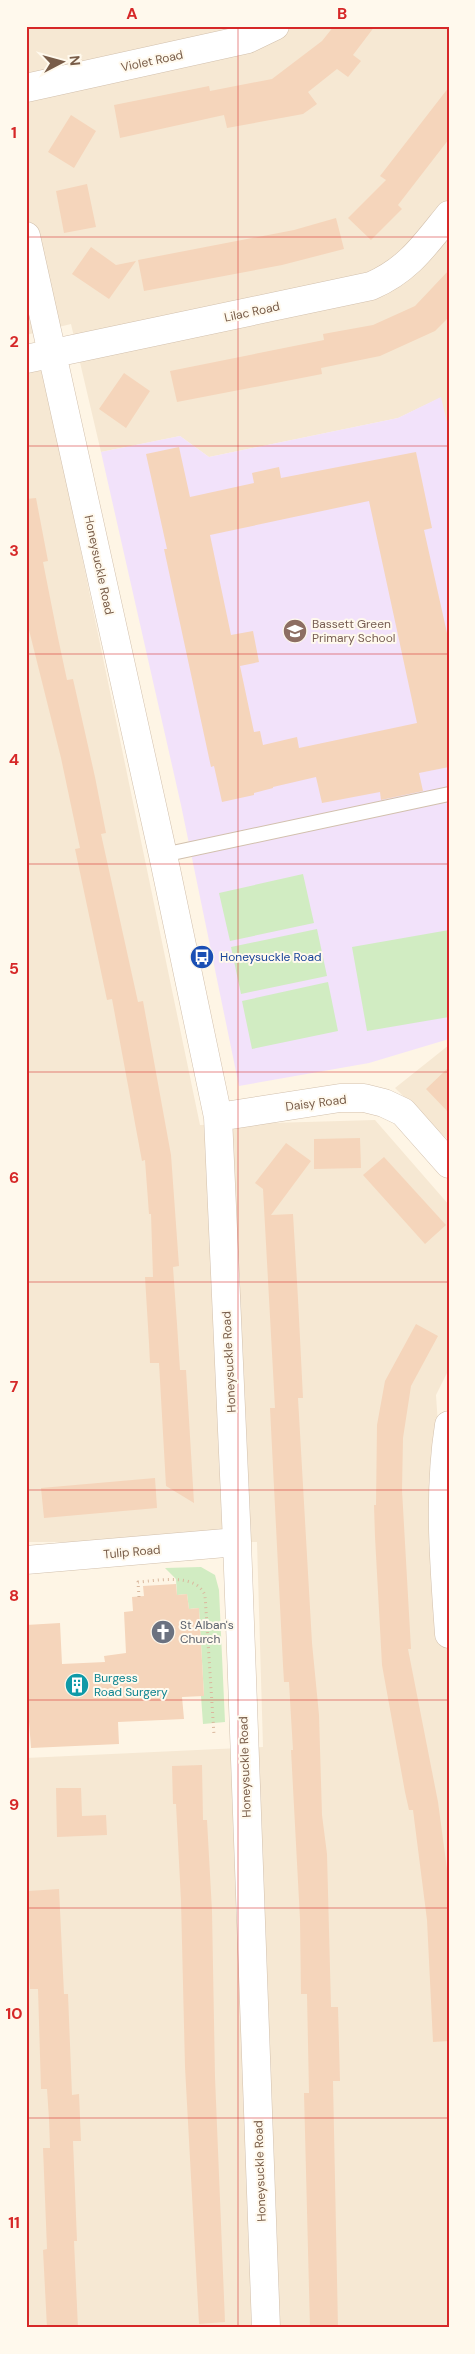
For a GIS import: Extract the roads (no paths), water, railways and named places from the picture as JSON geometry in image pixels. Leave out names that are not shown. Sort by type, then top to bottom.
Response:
[{"type":"street","name":"Violet Road","points":[[26,88],[248,40],[275,26]]},
{"type":"street","name":"Lilac Road","points":[[38,356],[371,286],[391,278],[408,265],[449,214]]},
{"type":"street","name":"Honeysuckle Road","points":[[26,236],[38,356],[90,520],[218,1117],[237,1542],[266,2328]]},
{"type":"street","name":"Daisy Road","points":[[218,1117],[340,1098],[364,1098],[384,1103],[402,1112],[449,1164]]},
{"type":"street","points":[[449,1425],[444,1458],[442,1495],[449,1634]]},
{"type":"street","name":"Tulip Road","points":[[26,1560],[237,1542]]},
{"type":"lane","points":[[163,856],[449,794]]},
{"type":"place","name":"Bassett Green Primary School","points":[[295,631]]},
{"type":"place","name":"Honeysuckle Road","points":[[202,957]]},
{"type":"place","name":"St Alban's Church","points":[[163,1632]]},
{"type":"place","name":"Burgess Road Surgery","points":[[77,1685]]}]
